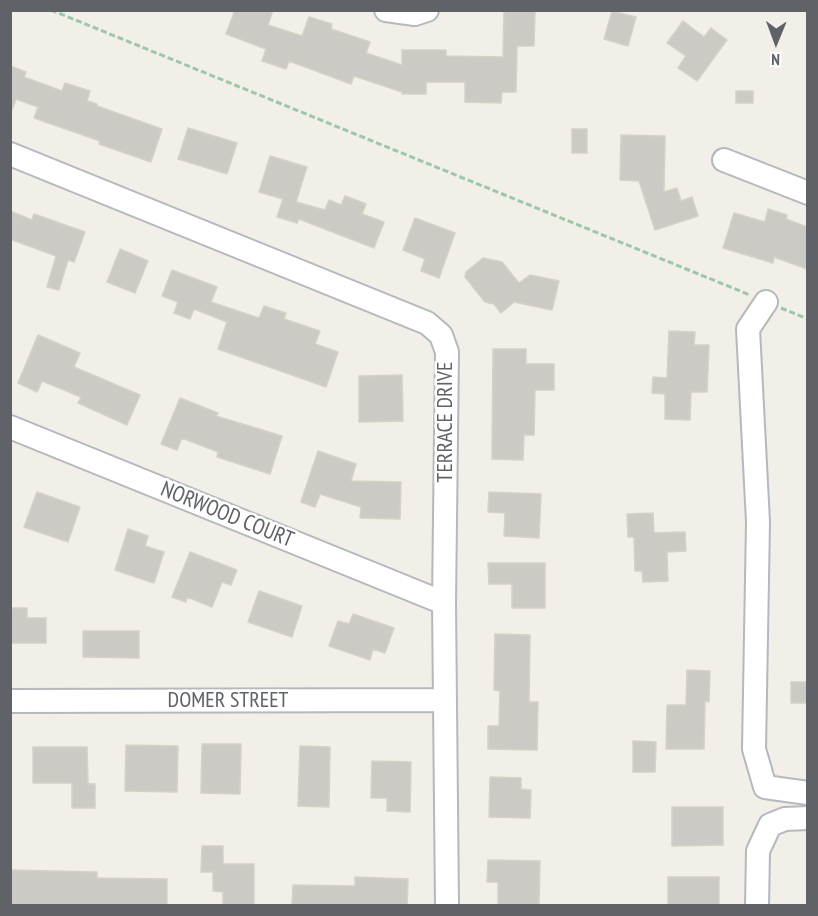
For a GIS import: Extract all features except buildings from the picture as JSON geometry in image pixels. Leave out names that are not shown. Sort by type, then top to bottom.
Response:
[{"type":"street","points":[[386,10],[415,15],[427,10]]},
{"type":"street","name":"TERRACE DRIVE","points":[[10,154],[427,323],[441,335],[447,352],[444,603],[447,906]]},
{"type":"street","points":[[724,160],[807,193]]},
{"type":"street","points":[[766,302],[748,329],[758,522],[754,749],[765,787],[807,793]]},
{"type":"street","name":"NORWOOD COURT","points":[[10,427],[444,603]]},
{"type":"street","name":"DOMER STREET","points":[[10,701],[445,700]]},
{"type":"street","points":[[757,906],[758,851],[770,825],[785,819],[807,818]]},
{"type":"path","points":[[51,10],[807,319]]}]
